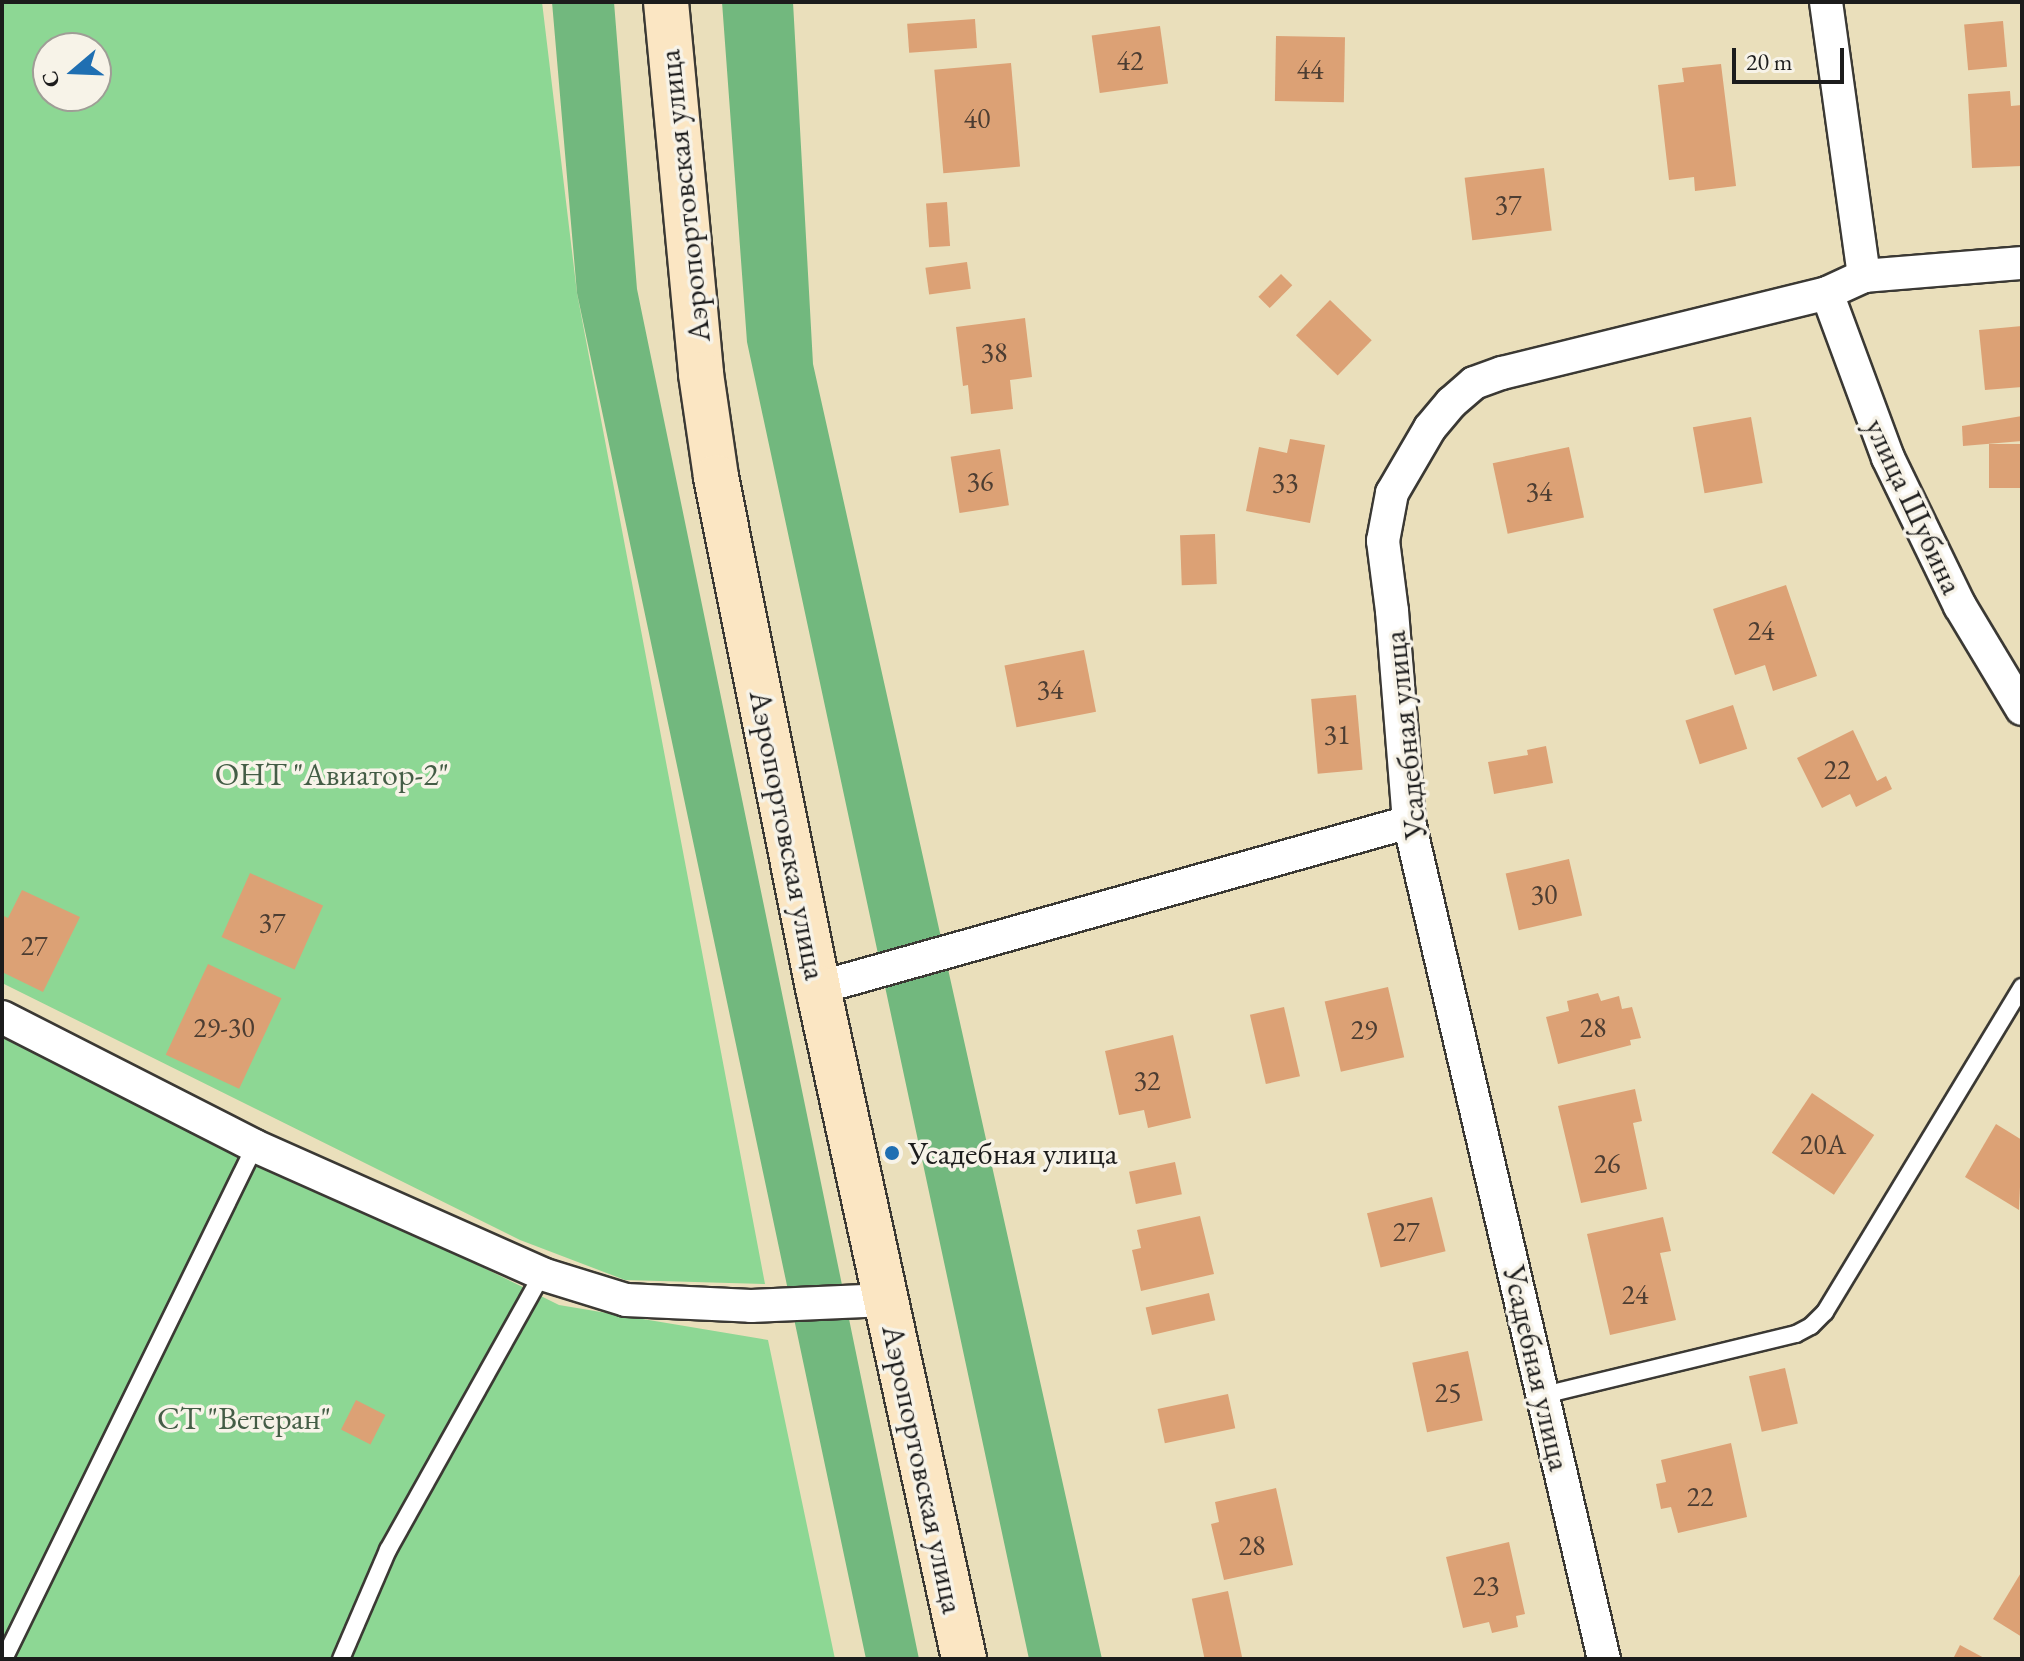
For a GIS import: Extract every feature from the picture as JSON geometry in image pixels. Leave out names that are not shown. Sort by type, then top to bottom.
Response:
[{"type":"street","name":"Аэропортовская улица","points":[[666,2],[701,374],[716,477],[818,988],[964,1659]]},
{"type":"street","points":[[1826,2],[1864,276]]},
{"type":"street","name":"Усадебная улица","points":[[1604,1659],[1409,822],[1392,611],[1383,541],[1392,493],[1430,428],[1474,383],[1502,373],[1827,293],[1864,276],[2022,263]]},
{"type":"street","name":"улица Шубина","points":[[1827,293],[1888,458],[1960,606],[2022,709]]},
{"type":"street","points":[[818,988],[1409,822]]},
{"type":"street","points":[[2,1017],[255,1146],[542,1274],[626,1300],[751,1306],[887,1300]]},
{"type":"lane","points":[[1544,1395],[1796,1334],[1811,1326],[1825,1312],[2022,987]]},
{"type":"lane","points":[[4,1659],[255,1146]]},
{"type":"lane","points":[[341,1659],[388,1550],[542,1274]]},
{"type":"green space","name":"ОНТ \"Авиатор-2\"","points":[[2,2],[542,2],[577,293],[765,1284],[625,1280],[520,1240],[2,983]]},
{"type":"green space","points":[[552,2],[614,2],[637,289],[919,1659],[866,1659],[577,293]]},
{"type":"green space","points":[[722,2],[793,2],[813,364],[1102,1659],[1029,1659],[747,342]]},
{"type":"green space","name":"СТ \"Ветеран\"","points":[[2,1030],[559,1305],[768,1340],[835,1659],[2,1659]]},
{"type":"building","points":[[975,19],[977,48],[909,53],[907,24]]},
{"type":"building","points":[[2003,21],[2007,67],[1968,70],[1964,24]]},
{"type":"building","points":[[1160,26],[1168,83],[1100,93],[1092,36]]},
{"type":"building","points":[[1276,36],[1345,37],[1344,102],[1275,101]]},
{"type":"building","points":[[1011,63],[1020,167],[943,173],[934,70]]},
{"type":"building","points":[[1721,64],[1736,186],[1695,191],[1694,177],[1669,180],[1658,85],[1684,82],[1682,68]]},
{"type":"building","points":[[2010,91],[2011,106],[2022,105],[2022,166],[1972,168],[1968,94]]},
{"type":"building","points":[[1544,168],[1552,231],[1472,240],[1465,178]]},
{"type":"building","points":[[947,202],[950,246],[929,247],[926,203]]},
{"type":"building","points":[[967,262],[971,289],[929,295],[925,268]]},
{"type":"building","points":[[1281,274],[1292,285],[1270,308],[1258,297]]},
{"type":"building","points":[[1330,300],[1372,340],[1338,376],[1296,335]]},
{"type":"building","points":[[1025,318],[1032,377],[1010,380],[1013,409],[971,414],[968,385],[963,386],[956,327]]},
{"type":"building","points":[[2022,326],[2022,387],[1985,390],[1979,330]]},
{"type":"building","points":[[2022,416],[2022,441],[1963,446],[1962,426]]},
{"type":"building","points":[[1751,417],[1763,483],[1705,493],[1693,427]]},
{"type":"building","points":[[1290,439],[1325,445],[1310,523],[1246,511],[1259,447],[1287,453]]},
{"type":"building","points":[[1989,444],[2022,444],[2022,488],[1989,488]]},
{"type":"building","points":[[1569,447],[1584,517],[1508,534],[1493,463]]},
{"type":"building","points":[[1000,449],[1009,505],[960,513],[951,457]]},
{"type":"building","points":[[1215,534],[1217,584],[1182,585],[1180,535]]},
{"type":"building","points":[[1786,585],[1817,676],[1773,691],[1765,665],[1735,675],[1713,609]]},
{"type":"building","points":[[1084,650],[1096,712],[1017,727],[1004,665]]},
{"type":"building","points":[[1356,695],[1363,770],[1318,774],[1311,699]]},
{"type":"building","points":[[1733,705],[1747,749],[1700,764],[1685,720]]},
{"type":"building","points":[[1853,730],[1877,781],[1886,776],[1892,789],[1856,807],[1850,794],[1822,808],[1797,758]]},
{"type":"building","points":[[1546,746],[1553,783],[1494,794],[1488,762],[1528,755],[1527,750]]},
{"type":"building","points":[[1569,859],[1582,916],[1519,930],[1506,874]]},
{"type":"building","points":[[250,873],[323,906],[295,969],[222,937]]},
{"type":"building","points":[[22,890],[80,917],[43,992],[2,972],[2,915],[8,918]]},
{"type":"building","points":[[208,964],[281,998],[239,1089],[166,1055]]},
{"type":"building","points":[[1388,987],[1404,1057],[1341,1072],[1325,1002]]},
{"type":"building","points":[[1598,993],[1601,1001],[1619,996],[1622,1009],[1632,1007],[1641,1038],[1630,1040],[1631,1045],[1558,1064],[1546,1017],[1569,1011],[1567,1001]]},
{"type":"building","points":[[1284,1007],[1300,1076],[1266,1084],[1250,1015]]},
{"type":"building","points":[[1173,1035],[1191,1118],[1148,1128],[1144,1110],[1119,1115],[1105,1051]]},
{"type":"building","points":[[1635,1089],[1642,1121],[1633,1123],[1647,1189],[1581,1203],[1558,1106]]},
{"type":"building","points":[[1812,1093],[1874,1135],[1834,1195],[1772,1153]]},
{"type":"building","points":[[1996,1124],[2022,1140],[2019,1210],[1965,1177]]},
{"type":"building","points":[[1175,1162],[1182,1194],[1136,1204],[1129,1172]]},
{"type":"building","points":[[1432,1197],[1446,1251],[1381,1268],[1367,1213]]},
{"type":"building","points":[[1200,1216],[1214,1274],[1141,1291],[1132,1250],[1141,1248],[1137,1230]]},
{"type":"building","points":[[1663,1217],[1671,1251],[1660,1253],[1676,1320],[1610,1335],[1587,1234]]},
{"type":"building","points":[[1209,1293],[1215,1320],[1152,1335],[1146,1308]]},
{"type":"building","points":[[1468,1351],[1483,1420],[1427,1432],[1412,1363]]},
{"type":"building","points":[[1785,1368],[1798,1424],[1762,1432],[1749,1376]]},
{"type":"building","points":[[1228,1394],[1235,1428],[1165,1443],[1158,1409]]},
{"type":"building","points":[[356,1400],[385,1415],[370,1444],[341,1429]]},
{"type":"building","points":[[1731,1443],[1747,1517],[1678,1533],[1671,1507],[1661,1509],[1656,1484],[1666,1482],[1661,1460]]},
{"type":"building","points":[[1276,1488],[1293,1565],[1224,1580],[1211,1524],[1219,1522],[1215,1502]]},
{"type":"building","points":[[1509,1542],[1525,1614],[1516,1616],[1518,1627],[1492,1633],[1489,1622],[1463,1628],[1446,1557]]},
{"type":"building","points":[[2022,1571],[2022,1637],[1993,1619]]},
{"type":"building","points":[[1228,1591],[1242,1658],[1205,1659],[1192,1599]]},
{"type":"building","points":[[1960,1645],[1986,1659],[1953,1659]]},
{"type":"place","name":"Усадебная улица","points":[[892,1153]]}]
